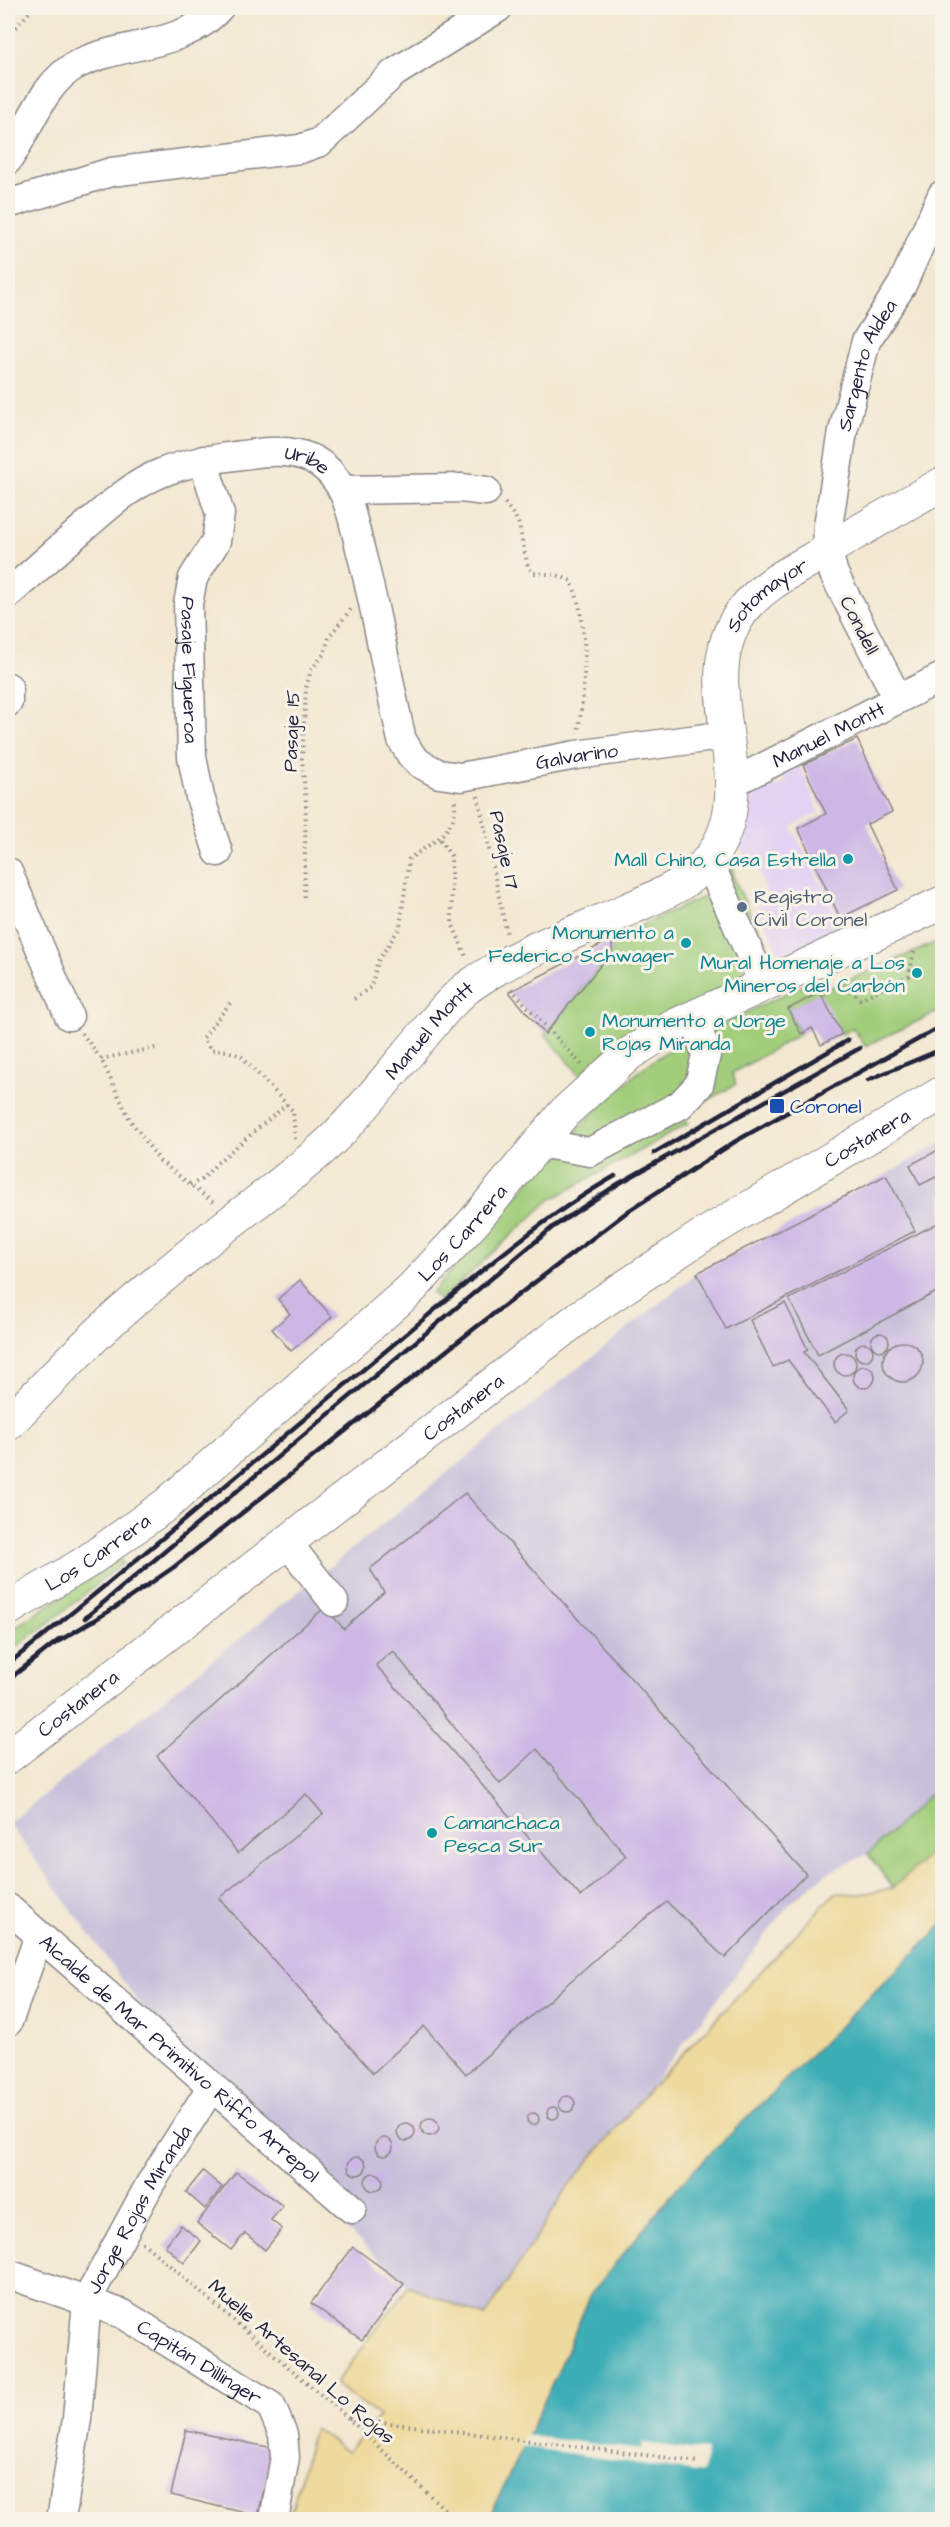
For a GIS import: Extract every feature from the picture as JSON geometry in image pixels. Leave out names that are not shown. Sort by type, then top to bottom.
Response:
[{"type":"main road","name":"Sotomayor","points":[[732,783],[722,668],[732,627],[752,599],[765,588],[827,549],[942,484]]},
{"type":"main road","name":"Manuel Montt","points":[[8,1424],[85,1346],[132,1303],[227,1225],[289,1178],[330,1142],[491,960],[674,888],[686,881],[717,848],[732,808],[732,783]]},
{"type":"main road","name":"Los Carrera","points":[[8,1609],[117,1541],[167,1504],[217,1461],[427,1273],[473,1223],[564,1113],[629,1054],[652,1038],[695,1017],[942,903]]},
{"type":"main road","name":"Costanera","points":[[8,1757],[534,1351],[622,1287],[699,1237],[942,1093]]},
{"type":"street","points":[[8,160],[37,108],[57,82],[77,64],[172,36],[197,25],[219,8]]},
{"type":"street","points":[[8,204],[111,172],[300,149],[320,142],[394,73],[498,8]]},
{"type":"street","name":"Sargento Aldea","points":[[827,549],[828,526],[843,431],[866,341],[902,285],[942,195]]},
{"type":"street","name":"Uribe","points":[[8,594],[131,489],[159,474],[203,460],[265,452],[290,451],[301,454],[321,464],[337,480],[342,490],[370,586],[402,740],[411,756],[439,773]]},
{"type":"street","name":"Pasaje Figueroa","points":[[203,460],[220,514],[220,522],[216,541],[196,572],[188,595],[190,734],[200,797],[218,852]]},
{"type":"street","points":[[342,490],[461,488],[486,491]]},
{"type":"street","name":"Condell","points":[[827,549],[834,574],[898,699]]},
{"type":"street","name":"Manuel Montt","points":[[732,783],[942,677]]},
{"type":"street","points":[[8,687],[8,702]]},
{"type":"street","name":"Galvarino","points":[[439,773],[473,776],[576,755],[728,735]]},
{"type":"street","points":[[708,860],[764,985]]},
{"type":"street","points":[[8,872],[69,1016]]},
{"type":"street","points":[[538,1143],[590,1152],[680,1105],[699,1085],[706,1055],[695,1017]]},
{"type":"street","points":[[286,1541],[334,1602]]},
{"type":"street","name":"Alcalde de Mar Primitivo Riffo Arrepol","points":[[8,1908],[352,2209]]},
{"type":"street","points":[[8,2022],[39,1936]]},
{"type":"street","name":"Jorge Rojas Miranda","points":[[61,2520],[77,2420],[87,2300],[150,2184],[212,2086]]},
{"type":"street","name":"Capitán Dillinger","points":[[8,2274],[123,2314],[271,2406],[282,2434],[285,2457],[274,2520]]},
{"type":"path","points":[[8,36],[33,8]]},
{"type":"path","points":[[486,491],[508,505],[518,521],[528,567],[534,573],[557,575],[571,581],[579,599],[583,637],[584,688],[576,755]]},
{"type":"path","name":"Pasaje 15","points":[[304,897],[306,803],[302,759],[306,688],[310,670],[324,654],[329,636],[370,586]]},
{"type":"path","points":[[354,999],[371,987],[378,961],[400,927],[409,859],[426,846],[440,840],[451,823],[456,805],[439,773]]},
{"type":"path","name":"Pasaje 17","points":[[477,788],[495,882],[506,924],[491,960]]},
{"type":"path","points":[[440,840],[451,856],[452,923],[491,960],[597,1082]]},
{"type":"path","points":[[842,982],[860,999],[909,976],[914,952]]},
{"type":"path","points":[[230,1003],[203,1038],[211,1050],[227,1051],[241,1056],[293,1111]]},
{"type":"path","points":[[69,1016],[101,1059],[130,1120],[159,1161],[218,1206]]},
{"type":"path","points":[[101,1059],[160,1047]]},
{"type":"path","points":[[190,1185],[203,1179],[217,1163],[287,1104]]},
{"type":"path","name":"Muelle Artesanal Lo Rojas","points":[[125,2228],[347,2417],[456,2520]]},
{"type":"path","points":[[347,2417],[699,2462]]},
{"type":"shaded area","points":[[800,765],[819,812],[792,827],[842,926],[780,955],[758,907],[770,900],[751,855],[745,858],[739,844],[748,839],[745,829],[747,809],[752,798],[767,783],[773,781],[776,787],[785,783],[782,774]]},
{"type":"shaded area","points":[[942,1142],[942,1783],[868,1854],[826,1874],[790,1903],[645,2094],[570,2184],[485,2318],[409,2286],[217,2111],[9,1823],[697,1273],[886,1175]]},
{"type":"green space","points":[[731,858],[735,881],[779,974],[588,1085],[545,1034],[612,951],[612,939],[703,897],[720,883]]},
{"type":"green space","points":[[942,940],[942,1010],[865,1046],[853,1028],[842,1034],[788,1009],[800,1034],[732,1073],[736,1084],[684,1114],[688,1124],[550,1200],[440,1301],[432,1293],[582,1124],[640,1070],[666,1052],[813,980],[820,992]]},
{"type":"green space","points":[[120,1558],[123,1563],[8,1653],[8,1632]]},
{"type":"green space","points":[[942,1783],[942,1843],[893,1888],[868,1854]]},
{"type":"sand","points":[[942,1843],[942,1925],[680,2184],[591,2294],[556,2376],[488,2519],[289,2520],[314,2428],[347,2452],[379,2416],[335,2384],[409,2286],[485,2317],[570,2184],[645,2094],[835,1893],[861,1894],[893,1888]]},
{"type":"water","points":[[942,1925],[942,2519],[488,2520],[556,2376],[591,2294],[680,2184]]},
{"type":"pier","points":[[524,2435],[641,2450],[642,2443],[707,2451],[703,2473],[519,2446]]},
{"type":"building","name":"Mall Chino, Casa Estrella","points":[[857,739],[892,812],[867,824],[898,890],[840,918],[798,828],[826,814],[803,765]]},
{"type":"building","points":[[612,939],[612,951],[545,1034],[509,992]]},
{"type":"building","points":[[820,992],[842,1034],[821,1045],[812,1028],[801,1034],[788,1009]]},
{"type":"building","points":[[942,1148],[942,1174],[920,1185],[910,1165]]},
{"type":"building","points":[[886,1175],[915,1231],[726,1329],[697,1273]]},
{"type":"building","points":[[942,1189],[942,1203],[937,1192]]},
{"type":"building","points":[[942,1221],[942,1289],[818,1355],[789,1299]]},
{"type":"building","points":[[300,1280],[332,1317],[291,1351],[272,1329],[290,1314],[278,1299]]},
{"type":"building","points":[[785,1303],[808,1350],[804,1352],[849,1410],[835,1422],[788,1360],[773,1367],[750,1320]]},
{"type":"building","points":[[880,1333],[886,1336],[889,1342],[886,1348],[880,1351],[874,1348],[871,1342],[874,1336]]},
{"type":"building","points":[[903,1342],[917,1348],[923,1362],[917,1376],[903,1382],[889,1376],[883,1362],[889,1348]]},
{"type":"building","points":[[864,1343],[870,1346],[873,1352],[870,1358],[864,1361],[858,1358],[855,1352],[858,1346]]},
{"type":"building","points":[[845,1353],[853,1356],[856,1364],[853,1372],[845,1375],[837,1372],[834,1364],[837,1356]]},
{"type":"building","points":[[864,1366],[872,1369],[875,1377],[872,1385],[864,1388],[856,1385],[853,1377],[856,1369]]},
{"type":"building","points":[[465,1493],[806,1874],[725,1958],[667,1902],[618,1939],[466,2074],[424,2026],[373,2073],[219,1898],[323,1814],[306,1794],[238,1853],[157,1756],[325,1607],[344,1629],[384,1592],[370,1569]],"holes":[[[393,1651],[500,1784],[537,1749],[626,1856],[581,1897],[376,1665]]]},
{"type":"building","points":[[564,2096],[570,2096],[575,2104],[573,2110],[564,2112],[559,2107],[559,2101]]},
{"type":"building","points":[[555,2107],[559,2113],[555,2119],[551,2119],[547,2111]]},
{"type":"building","points":[[535,2113],[539,2119],[535,2125],[531,2125],[527,2117]]},
{"type":"building","points":[[426,2118],[434,2118],[439,2123],[437,2134],[426,2136],[421,2131],[421,2123]]},
{"type":"building","points":[[402,2123],[410,2123],[415,2128],[413,2139],[402,2141],[397,2136],[397,2128]]},
{"type":"building","points":[[380,2138],[388,2138],[393,2143],[391,2154],[380,2156],[375,2151],[375,2143]]},
{"type":"building","points":[[353,2157],[361,2157],[366,2162],[364,2173],[353,2175],[348,2170],[348,2162]]},
{"type":"building","points":[[203,2171],[222,2187],[205,2209],[186,2192]]},
{"type":"building","points":[[236,2172],[283,2206],[271,2220],[282,2229],[265,2250],[245,2233],[231,2250],[197,2223]]},
{"type":"building","points":[[370,2173],[378,2173],[383,2178],[381,2189],[370,2191],[365,2186],[365,2178]]},
{"type":"building","points":[[181,2225],[201,2241],[184,2263],[165,2246]]},
{"type":"building","points":[[353,2247],[404,2284],[362,2340],[311,2303]]},
{"type":"building","points":[[186,2430],[273,2448],[258,2516],[171,2495]]},
{"type":"railway","points":[[54,1644],[116,1607],[174,1567],[475,1328],[627,1212],[736,1141],[942,1026]]},
{"type":"railway","points":[[654,1153],[848,1040]]},
{"type":"railway","points":[[85,1618],[553,1227],[618,1184],[860,1048]]},
{"type":"railway","points":[[868,1080],[942,1049]]},
{"type":"railway","points":[[8,1664],[495,1260],[553,1216],[615,1176]]},
{"type":"railway","points":[[8,1680],[60,1639]]},
{"type":"place","name":"Mall Chino, Casa Estrella","points":[[848,859]]},
{"type":"place","name":"Registro Civil Coronel","points":[[742,907]]},
{"type":"place","name":"Monumento a Federico Schwager","points":[[686,943]]},
{"type":"place","name":"Mural Homenaje a Los Mineros del Carbón","points":[[917,973]]},
{"type":"place","name":"Monumento a Jorge Rojas Miranda","points":[[590,1032]]},
{"type":"place","name":"Coronel","points":[[777,1106]]},
{"type":"place","name":"Camanchaca Pesca Sur","points":[[432,1833]]}]
